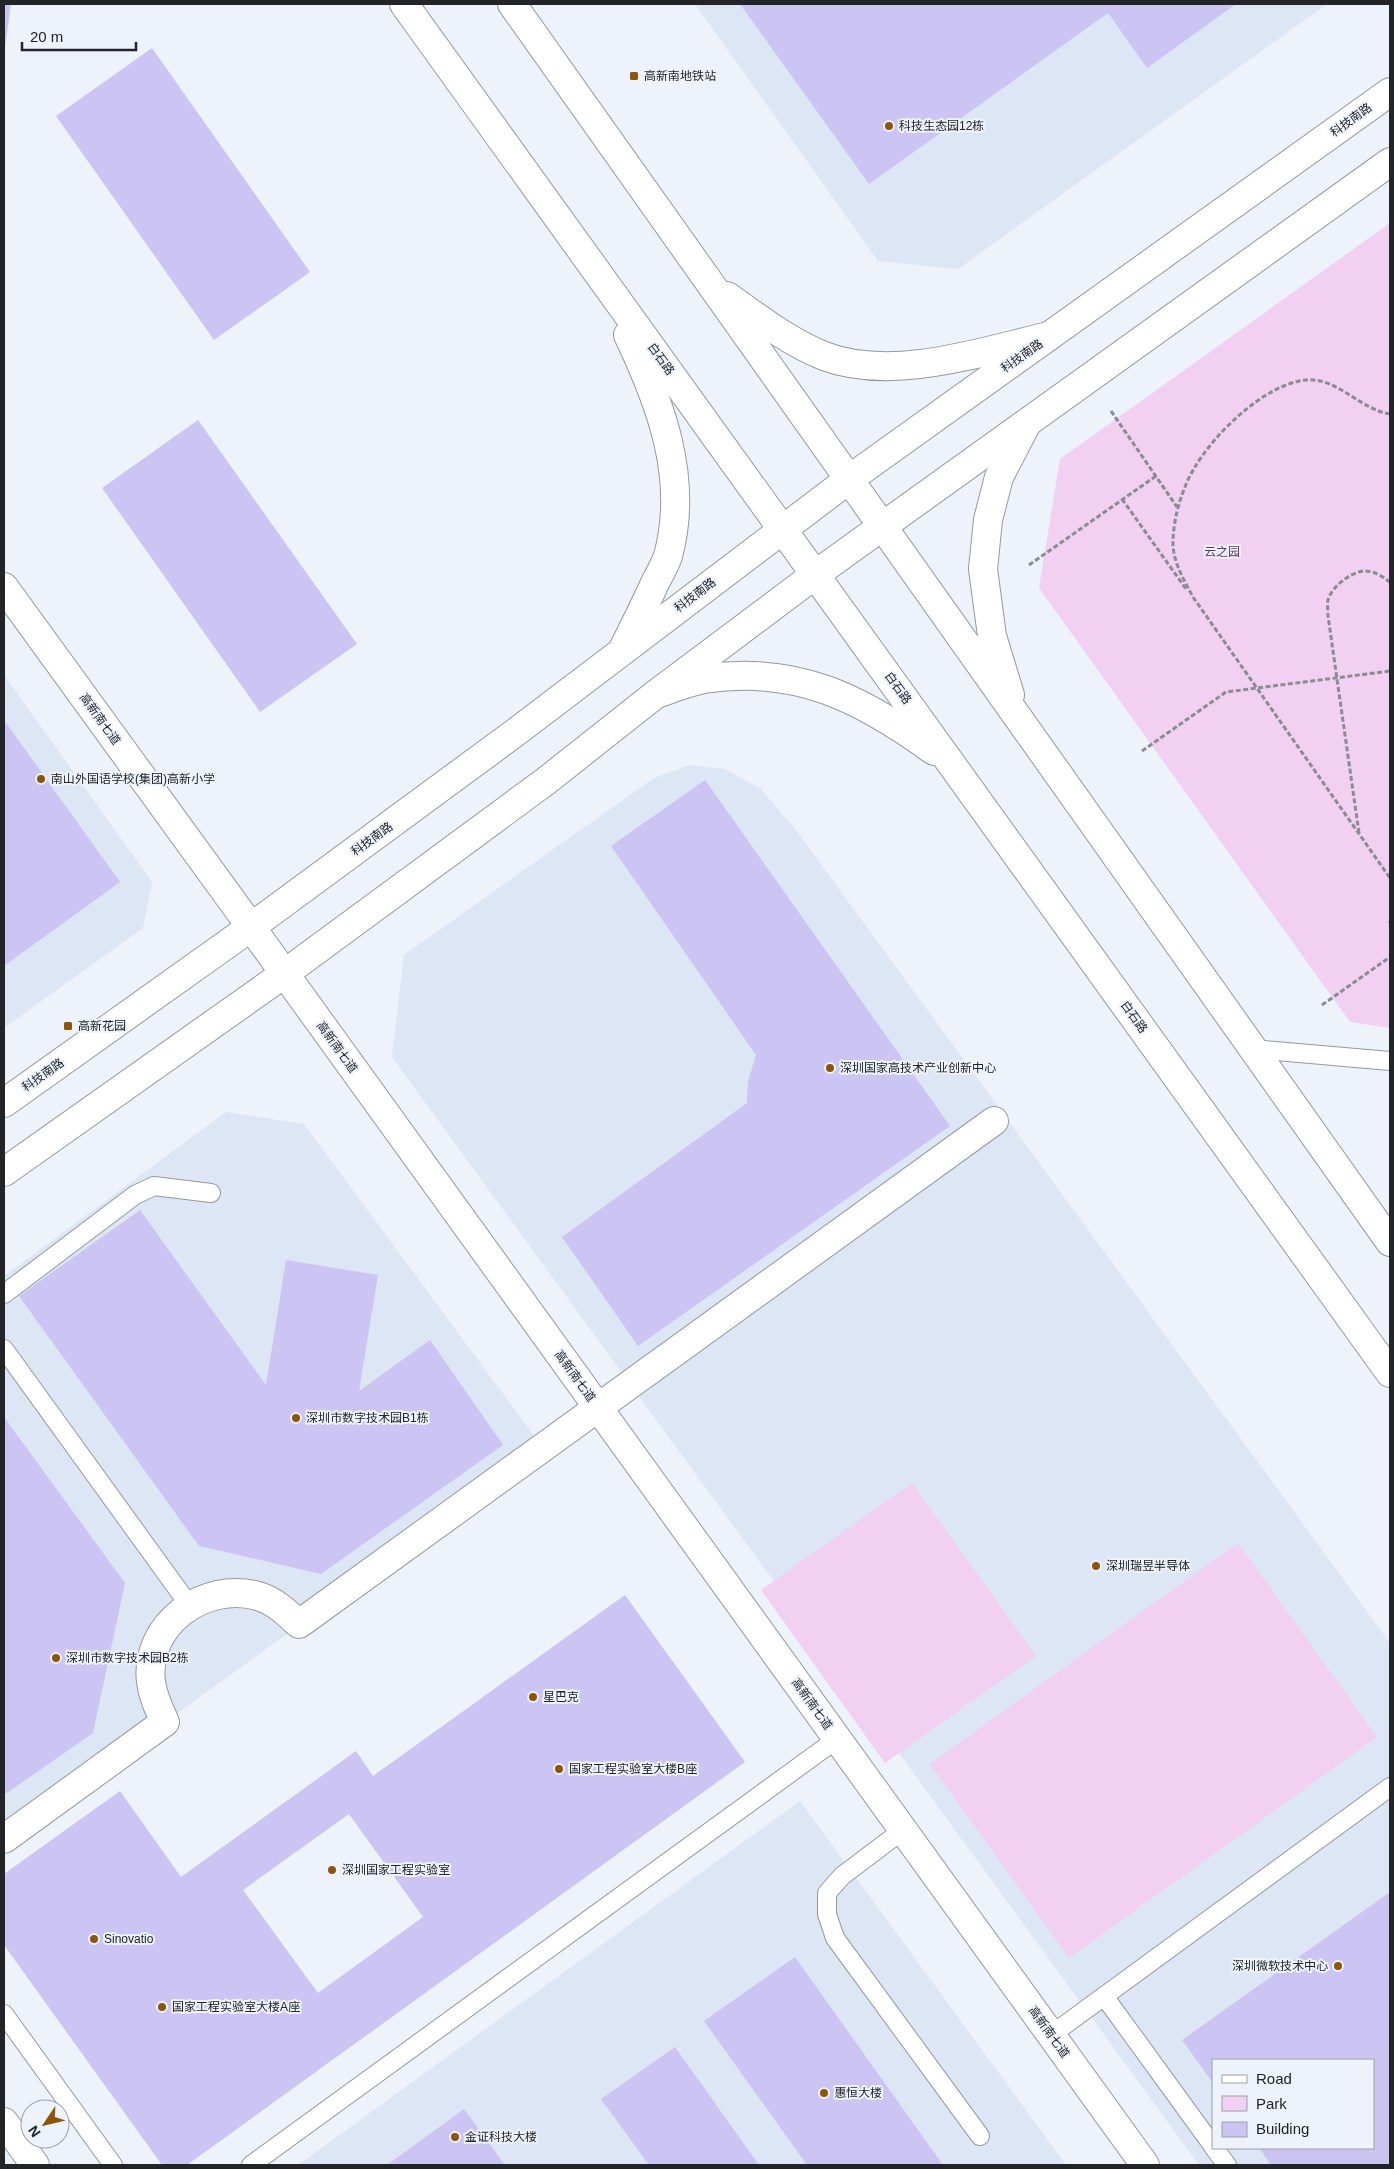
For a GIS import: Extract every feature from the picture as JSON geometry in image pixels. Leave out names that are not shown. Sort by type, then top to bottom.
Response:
[{"type":"main road","name":"白石路","points":[[404,4],[1390,1374]]},
{"type":"main road","points":[[512,4],[1390,1242]]},
{"type":"main road","name":"科技南路","points":[[4,1103],[251,927],[516,732],[848,480],[1390,92]]},
{"type":"main road","points":[[4,1172],[284,974],[546,781],[656,694],[816,574],[1390,162]]},
{"type":"main road","points":[[600,274],[641,362],[668,434],[675,477],[675,519],[668,557],[623,649]]},
{"type":"main road","points":[[712,286],[785,336],[824,356],[858,366],[903,365],[940,361],[1049,336]]},
{"type":"main road","points":[[1017,718],[992,636],[983,569],[988,520],[999,477],[1027,423]]},
{"type":"main road","name":"高新南七道","points":[[4,586],[1145,2165]]},
{"type":"main road","points":[[656,694],[701,680],[743,675],[814,685],[853,699],[901,727],[953,765]]},
{"type":"main road","points":[[4,1839],[165,1722],[155,1702],[151,1680],[152,1658],[164,1631],[172,1619],[190,1605],[212,1595],[236,1592],[260,1596],[281,1607],[299,1624],[994,1122]]},
{"type":"main road","points":[[4,2122],[35,2165]]},
{"type":"lane","points":[[1253,1049],[1390,1061]]},
{"type":"lane","points":[[4,1294],[135,1195],[154,1186],[211,1193]]},
{"type":"lane","points":[[4,1349],[190,1605]]},
{"type":"lane","points":[[251,2165],[837,1739]]},
{"type":"lane","points":[[1051,2035],[1390,1787]]},
{"type":"lane","points":[[903,1830],[842,1876],[827,1893],[826,1914],[835,1938],[980,2136]]},
{"type":"lane","points":[[1104,1996],[1212,2144]]},
{"type":"lane","points":[[4,2014],[114,2165]]},
{"type":"lane","points":[[1215,2149],[1227,2165]]},
{"type":"path","points":[[1193,597],[1178,568],[1173,541],[1178,507],[1195,468],[1220,434],[1264,396],[1288,384],[1308,380],[1330,385],[1380,412],[1390,414]]},
{"type":"path","points":[[1110,411],[1178,507]]},
{"type":"path","points":[[1029,565],[1156,476]]},
{"type":"path","points":[[1122,499],[1390,878]]},
{"type":"path","points":[[1359,834],[1328,616],[1328,599],[1335,588],[1349,577],[1364,571],[1380,574],[1390,582]]},
{"type":"path","points":[[1142,751],[1226,692],[1390,671]]},
{"type":"path","points":[[1322,1005],[1390,957]]},
{"type":"shaded area","points":[[695,4],[1327,4],[958,269],[878,261]]},
{"type":"shaded area","name":"南山外国语学校(集团)高新小学","points":[[4,675],[152,882],[143,928],[4,1028]]},
{"type":"shaded area","points":[[689,765],[725,769],[761,789],[798,833],[1390,1643],[1390,2165],[1199,2165],[392,1057],[404,955],[654,778]]},
{"type":"shaded area","points":[[226,1112],[304,1124],[543,1448],[4,1839],[4,1276]]},
{"type":"shaded area","points":[[800,1801],[1066,2165],[298,2165]]},
{"type":"green space","name":"云之园","points":[[1390,223],[1390,1028],[1350,1022],[1039,588],[1060,459]]},
{"type":"green space","points":[[912,1483],[1036,1656],[885,1763],[761,1590]]},
{"type":"green space","points":[[1238,1543],[1377,1737],[1069,1958],[930,1764]]},
{"type":"building","points":[[4,4],[11,4],[5,48],[4,48]]},
{"type":"building","name":"科技生态园12栋","points":[[740,4],[1236,4],[1147,68],[1108,13],[869,184]]},
{"type":"building","points":[[152,48],[310,272],[214,340],[56,116]]},
{"type":"building","points":[[198,420],[357,644],[260,712],[102,488]]},
{"type":"building","points":[[4,720],[120,882],[4,966]]},
{"type":"building","name":"深圳国家高技术产业创新中心","points":[[705,780],[950,1126],[638,1346],[562,1237],[747,1103],[748,1081],[756,1055],[611,846]]},
{"type":"building","name":"深圳市数字技术园B1栋","points":[[140,1210],[266,1385],[286,1260],[378,1275],[359,1391],[430,1340],[503,1445],[321,1574],[199,1546],[19,1296]]},
{"type":"building","name":"深圳市数字技术园B2栋","points":[[4,1417],[125,1583],[93,1733],[4,1795]]},
{"type":"building","points":[[625,1595],[745,1762],[187,2165],[162,2165],[4,1945],[4,1874],[120,1791],[181,1877],[356,1751],[373,1776]],"holes":[[[349,1814],[423,1917],[318,1993],[243,1890]]]},
{"type":"building","name":"深圳微软技术中心","points":[[1390,1892],[1390,2165],[1271,2165],[1260,2149],[1374,2149],[1374,2059],[1212,2059],[1212,2082],[1182,2040]]},
{"type":"building","name":"惠恒大楼","points":[[795,1957],[943,2165],[807,2165],[704,2021]]},
{"type":"building","points":[[675,2047],[759,2165],[649,2165],[601,2099]]},
{"type":"building","name":"金证科技大楼","points":[[464,2109],[505,2165],[387,2165]]},
{"type":"place","name":"高新南地铁站","points":[[634,76]]},
{"type":"place","name":"科技生态园12栋","points":[[889,126]]},
{"type":"place","name":"南山外国语学校(集团)高新小学","points":[[41,779]]},
{"type":"place","name":"高新花园","points":[[68,1026]]},
{"type":"place","name":"深圳国家高技术产业创新中心","points":[[830,1068]]},
{"type":"place","name":"深圳市数字技术园B1栋","points":[[296,1418]]},
{"type":"place","name":"深圳瑞昱半导体","points":[[1096,1566]]},
{"type":"place","name":"深圳市数字技术园B2栋","points":[[56,1658]]},
{"type":"place","name":"星巴克","points":[[533,1697]]},
{"type":"place","name":"国家工程实验室大楼B座","points":[[559,1769]]},
{"type":"place","name":"深圳国家工程实验室","points":[[332,1870]]},
{"type":"place","name":"Sinovatio","points":[[94,1939]]},
{"type":"place","name":"深圳微软技术中心","points":[[1338,1966]]},
{"type":"place","name":"国家工程实验室大楼A座","points":[[162,2007]]},
{"type":"place","name":"惠恒大楼","points":[[824,2093]]},
{"type":"place","name":"金证科技大楼","points":[[455,2137]]}]
